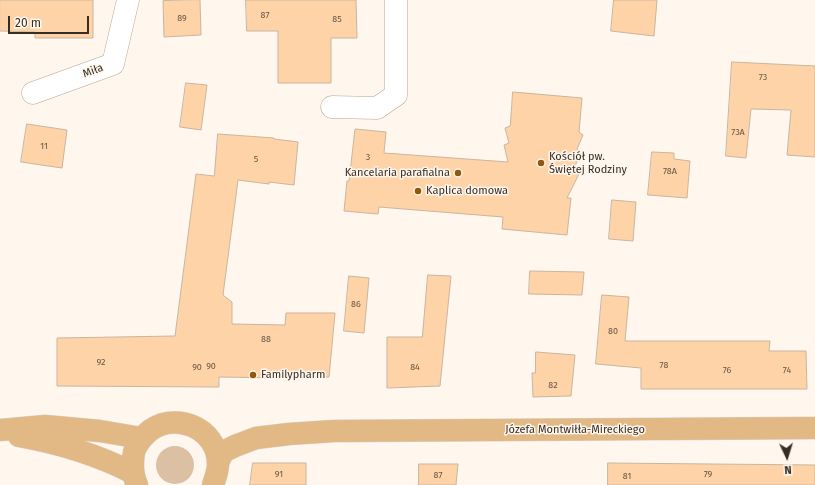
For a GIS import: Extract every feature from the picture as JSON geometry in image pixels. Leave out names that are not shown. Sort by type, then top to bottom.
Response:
[{"type":"main road","name":"Józefa Montwiłła-Mireckiego","points":[[141,438],[151,429],[163,423],[177,422],[190,424],[202,431],[219,436],[232,436],[256,431],[289,428],[334,431]]},
{"type":"main road","points":[[0,430],[45,426],[100,431],[141,438],[135,449],[132,461],[135,479]]},
{"type":"main road","name":"Józefa Montwiłła-Mireckiego","points":[[218,463],[223,452],[256,438],[334,431],[815,428]]},
{"type":"main road","points":[[202,431],[210,440],[216,451],[218,463],[213,485]]},
{"type":"main road","points":[[0,433],[51,443],[93,456],[119,466],[135,479]]},
{"type":"street","name":"Miła","points":[[33,92],[113,64],[128,0]]},
{"type":"street","points":[[332,107],[378,108],[396,95],[396,0]]},
{"type":"shaded area","points":[[171,446],[179,446],[189,451],[193,458],[193,472],[189,479],[179,484],[171,484],[161,479],[159,476],[156,469],[156,461],[161,451],[164,449]]},
{"type":"building","points":[[0,0],[93,0],[93,38],[35,38],[35,32],[0,31]]},
{"type":"building","points":[[200,0],[201,35],[164,37],[163,1]]},
{"type":"building","points":[[246,0],[356,0],[357,38],[331,38],[331,83],[278,83],[278,31],[247,31]]},
{"type":"building","points":[[614,0],[657,0],[654,36],[611,31]]},
{"type":"building","points":[[732,62],[815,66],[815,157],[787,155],[791,110],[751,109],[746,158],[726,156]]},
{"type":"building","points":[[186,83],[207,85],[201,130],[180,127]]},
{"type":"building","points":[[513,92],[582,98],[579,132],[583,135],[577,149],[581,153],[574,168],[580,172],[567,198],[571,198],[567,235],[502,229],[503,217],[379,207],[378,214],[344,211],[355,129],[386,132],[384,153],[508,162],[504,145],[509,143],[505,128],[510,126]]},
{"type":"building","points":[[27,124],[67,130],[62,168],[21,162]]},
{"type":"building","points":[[218,134],[274,138],[298,142],[294,185],[269,182],[269,184],[238,180],[223,295],[232,302],[232,324],[285,325],[286,313],[335,313],[329,377],[219,377],[219,387],[57,386],[57,338],[175,336],[196,174],[214,176]]},
{"type":"building","points":[[652,152],[674,153],[674,159],[690,161],[687,198],[648,195]]},
{"type":"building","points":[[612,200],[636,202],[633,241],[609,239]]},
{"type":"building","points":[[530,271],[584,272],[582,295],[529,294]]},
{"type":"building","points":[[428,275],[451,276],[440,386],[387,388],[387,337],[422,337]]},
{"type":"building","points":[[349,276],[369,278],[364,333],[344,331]]},
{"type":"building","points":[[602,295],[629,297],[625,341],[770,341],[769,351],[806,351],[807,389],[641,389],[641,368],[596,364]]},
{"type":"building","points":[[536,352],[575,355],[571,396],[533,397],[532,373],[535,373]]},
{"type":"building","points":[[253,463],[306,463],[306,485],[250,485]]},
{"type":"building","points":[[608,463],[815,465],[815,485],[608,485]]},
{"type":"building","points":[[419,464],[458,464],[456,485],[419,485]]},
{"type":"place","name":"Kościół pw. Świętej Rodziny","points":[[541,163]]},
{"type":"place","name":"Kancelaria parafialna","points":[[458,173]]},
{"type":"place","name":"Kaplica domowa","points":[[418,191]]},
{"type":"place","name":"Familypharm","points":[[253,375]]}]
